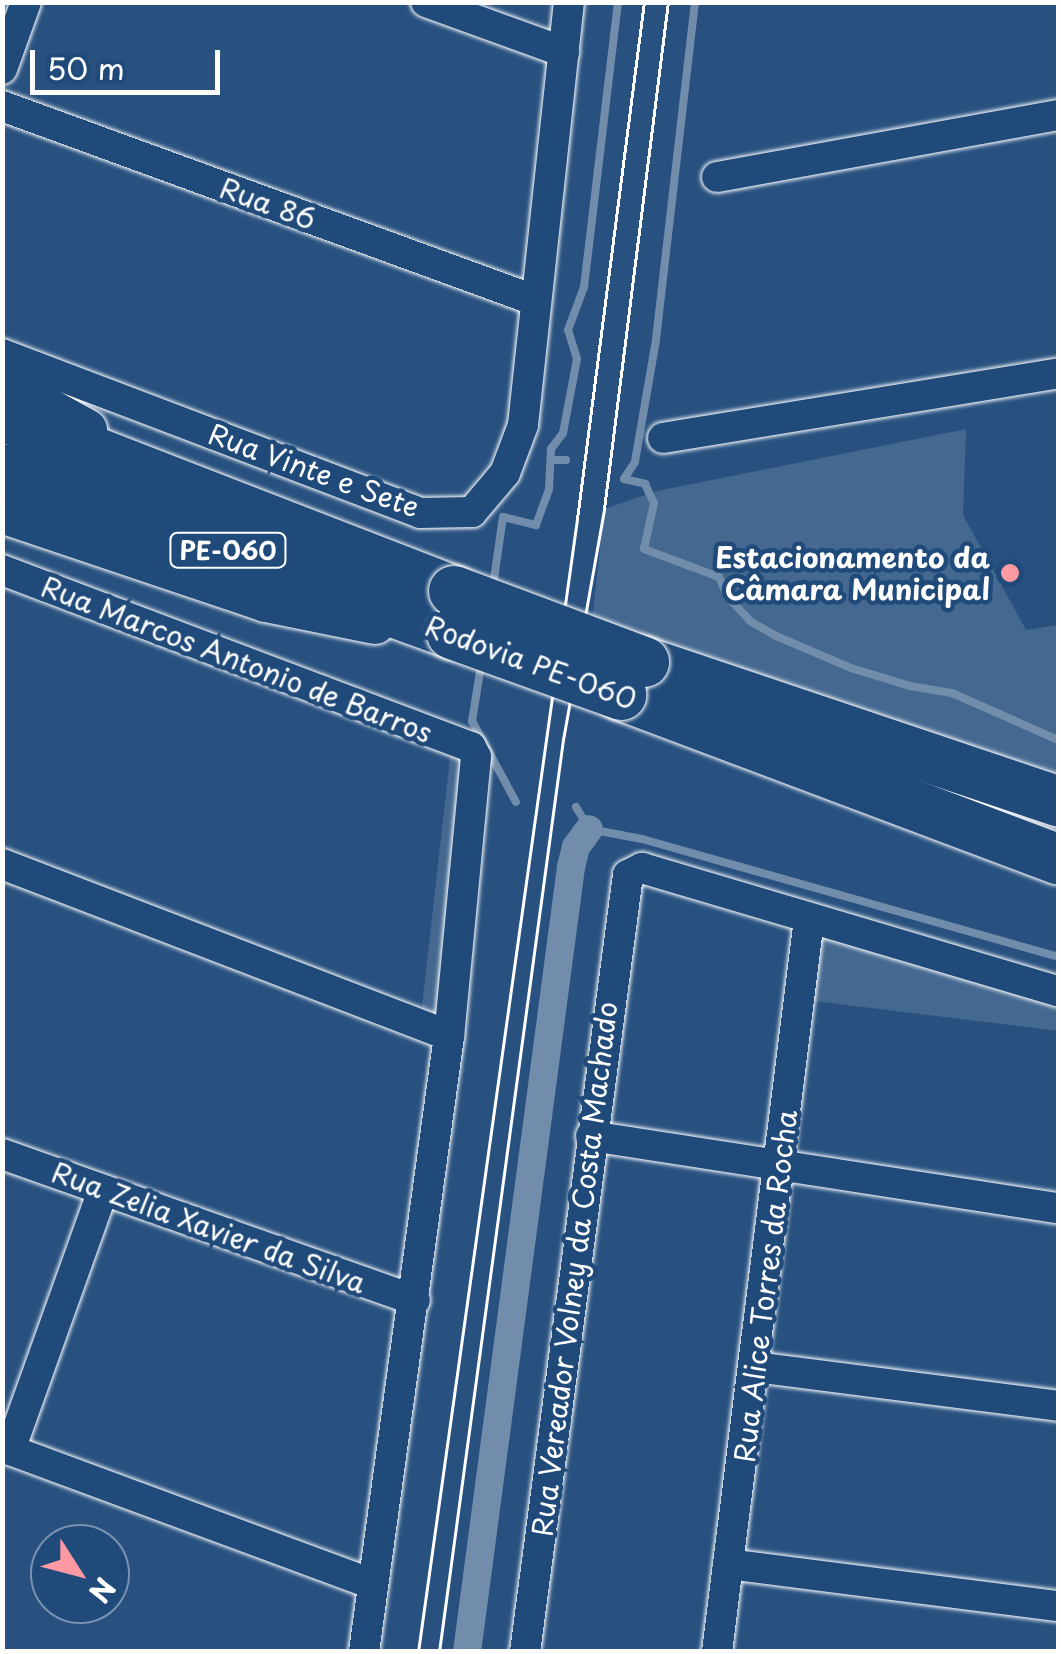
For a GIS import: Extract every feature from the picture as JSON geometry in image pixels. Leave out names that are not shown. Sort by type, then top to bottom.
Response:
[{"type":"highway","name":"PE-060","points":[[2,416],[174,479],[453,612]]},
{"type":"highway","name":"Rodovia PE-060","points":[[2,469],[453,612],[633,678],[1058,858]]},
{"type":"highway","name":"PE-060","points":[[633,678],[1058,801]]},
{"type":"main road","name":"PE-060","points":[[2,384],[174,479]]},
{"type":"main road","name":"PE-060","points":[[2,512],[266,601],[397,628],[453,612]]},
{"type":"street","points":[[2,70],[26,2]]},
{"type":"street","points":[[426,2],[564,52]]},
{"type":"street","name":"Rua Vinte e Sete","points":[[2,354],[420,513],[472,512],[505,473],[524,425],[534,300],[570,2]]},
{"type":"street","name":"Rua 86","points":[[2,106],[534,300]]},
{"type":"street","points":[[717,176],[1058,115]]},
{"type":"street","points":[[663,438],[1058,373]]},
{"type":"street","name":"Rua Marcos Antonio de Barros","points":[[2,570],[471,747],[478,772],[449,1036]]},
{"type":"street","points":[[2,864],[449,1036],[364,1652]]},
{"type":"street","name":"Rua Vereador Volney da Costa Machado","points":[[525,1652],[628,875],[642,868],[810,920]]},
{"type":"street","points":[[810,920],[1058,991]]},
{"type":"street","name":"Rua Alice Torres da Rocha","points":[[717,1652],[810,920]]},
{"type":"street","points":[[591,1136],[1058,1208]]},
{"type":"street","name":"Rua Zelia Xavier da Silva","points":[[2,1154],[415,1300]]},
{"type":"street","points":[[103,1190],[6,1448],[373,1584]]},
{"type":"street","points":[[755,1366],[1058,1406]]},
{"type":"street","points":[[728,1564],[1058,1606]]},
{"type":"shaded area","points":[[966,429],[963,515],[1026,630],[1058,625],[1058,809],[590,642],[604,509],[657,491]]},
{"type":"shaded area","points":[[452,740],[471,747],[449,1036],[420,1024]]},
{"type":"shaded area","points":[[815,927],[1058,999],[1058,1031],[806,1000]]},
{"type":"waterway","points":[[493,586],[503,517],[536,525],[549,489],[551,449],[563,433],[577,359],[568,330],[584,287],[618,2]]},
{"type":"waterway","points":[[695,2],[656,340],[635,462],[624,479],[645,484],[654,503],[644,549],[719,577],[727,596],[750,621],[776,636],[851,668],[910,686],[952,693],[1058,740]]},
{"type":"waterway","points":[[551,460],[566,460]]},
{"type":"waterway","points":[[481,665],[472,721],[516,802]]},
{"type":"waterway","points":[[576,807],[589,829],[642,839],[1058,957]]},
{"type":"waterway","points":[[467,1652],[571,867],[576,847],[589,829]]},
{"type":"tram line","points":[[418,1652],[577,519],[644,2]]},
{"type":"tram line","points":[[439,1652],[563,740],[604,509],[668,2]]},
{"type":"place","name":"Estacionamento da Câmara Municipal","points":[[1010,573]]}]
